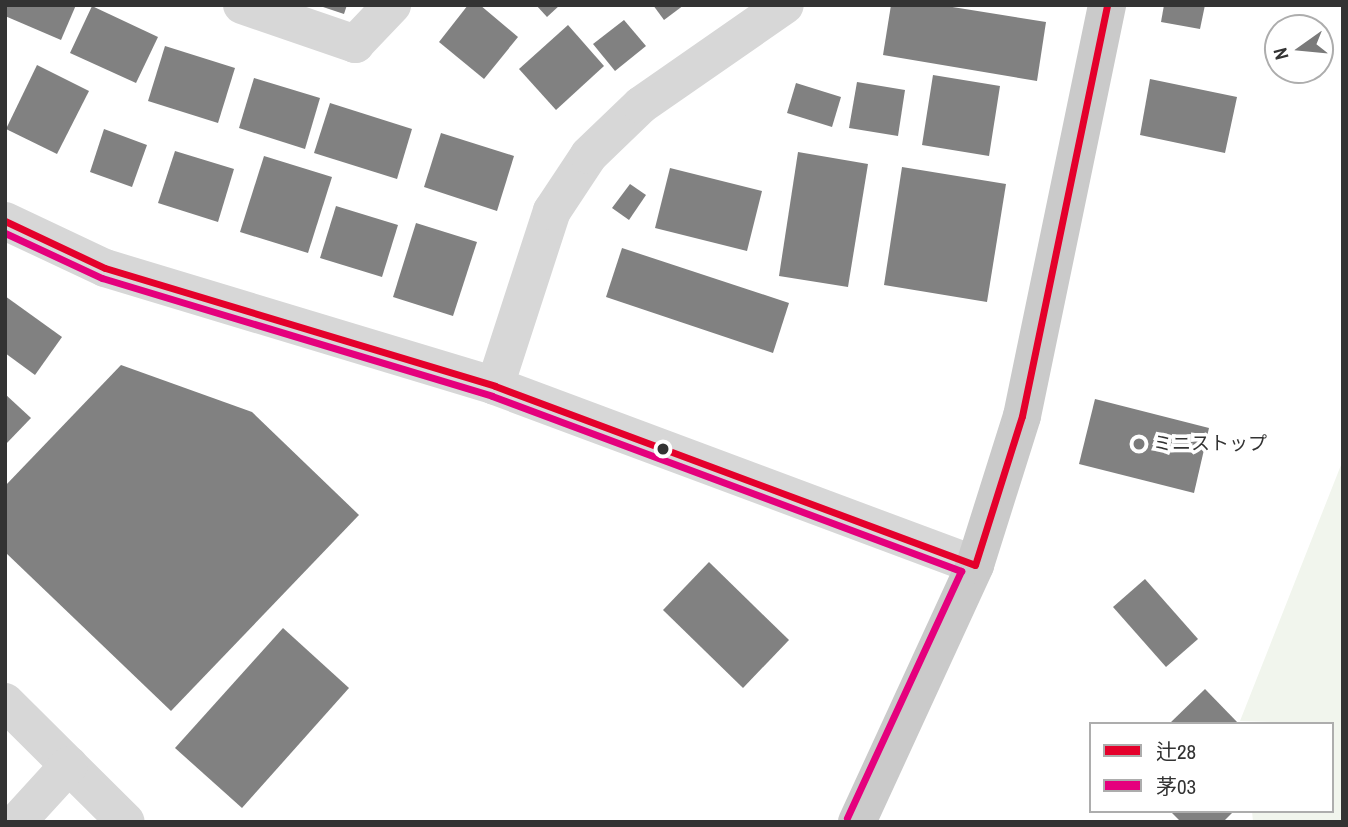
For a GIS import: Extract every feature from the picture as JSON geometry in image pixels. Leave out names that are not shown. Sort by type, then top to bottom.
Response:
[{"type":"main road","points":[[858,822],[975,565],[1022,416],[1107,5]]},
{"type":"street","points":[[243,5],[355,44],[392,5]]},
{"type":"street","points":[[495,386],[552,211],[589,155],[641,105],[785,5]]},
{"type":"street","points":[[5,221],[105,268],[495,386],[975,565]]},
{"type":"street","points":[[5,702],[126,822]]},
{"type":"street","points":[[17,822],[69,765]]},
{"type":"shaded area","points":[[1343,460],[1343,822],[1253,822],[1252,813],[1334,813],[1334,722],[1240,721]]},
{"type":"building","points":[[5,5],[76,5],[61,40],[5,16]]},
{"type":"building","points":[[317,5],[347,5],[344,14]]},
{"type":"building","points":[[468,5],[480,5],[518,37],[484,79],[439,42]]},
{"type":"building","points":[[536,5],[560,5],[547,17]]},
{"type":"building","points":[[653,5],[684,5],[664,20]]},
{"type":"building","points":[[891,5],[940,5],[1046,22],[1037,81],[883,55]]},
{"type":"building","points":[[1164,5],[1205,5],[1200,29],[1161,22]]},
{"type":"building","points":[[92,6],[158,37],[136,83],[70,53]]},
{"type":"building","points":[[624,20],[646,46],[615,71],[593,44]]},
{"type":"building","points":[[568,25],[604,66],[556,110],[519,69]]},
{"type":"building","points":[[165,46],[235,68],[218,123],[148,101]]},
{"type":"building","points":[[37,65],[89,91],[57,154],[6,129]]},
{"type":"building","points":[[933,75],[1000,86],[989,156],[922,145]]},
{"type":"building","points":[[254,78],[320,98],[305,149],[239,128]]},
{"type":"building","points":[[1150,79],[1237,97],[1225,153],[1140,135]]},
{"type":"building","points":[[857,82],[905,90],[898,136],[849,128]]},
{"type":"building","points":[[796,83],[841,97],[832,127],[787,113]]},
{"type":"building","points":[[330,103],[412,129],[397,179],[314,153]]},
{"type":"building","points":[[104,129],[147,145],[132,187],[90,172]]},
{"type":"building","points":[[441,133],[514,156],[497,211],[424,187]]},
{"type":"building","points":[[175,151],[234,169],[218,222],[158,203]]},
{"type":"building","points":[[798,152],[868,164],[848,287],[779,276]]},
{"type":"building","points":[[264,156],[332,177],[308,253],[240,232]]},
{"type":"building","points":[[902,167],[1006,184],[987,302],[884,285]]},
{"type":"building","points":[[670,168],[762,191],[747,251],[655,228]]},
{"type":"building","points":[[630,184],[646,195],[629,220],[612,208]]},
{"type":"building","points":[[336,206],[398,225],[382,277],[320,258]]},
{"type":"building","points":[[416,223],[477,242],[453,316],[393,297]]},
{"type":"building","points":[[622,248],[789,303],[773,353],[606,297]]},
{"type":"building","points":[[5,296],[62,337],[35,375],[5,353]]},
{"type":"building","points":[[121,365],[252,412],[359,515],[171,711],[5,552],[5,486]]},
{"type":"building","points":[[5,394],[31,418],[5,445]]},
{"type":"building","points":[[1095,399],[1209,428],[1194,493],[1079,464]]},
{"type":"building","points":[[709,562],[789,640],[743,688],[663,610]]},
{"type":"building","points":[[1145,579],[1198,639],[1166,667],[1113,607]]},
{"type":"building","points":[[283,628],[349,688],[242,808],[175,748]]},
{"type":"building","points":[[1205,689],[1237,722],[1171,722]]},
{"type":"building","points":[[1172,813],[1232,813],[1223,822],[1181,822]]},
{"type":"transit line","name":"辻28","points":[[975,565],[1022,416],[1107,5]]},
{"type":"transit line","name":"辻28","points":[[5,221],[105,268],[495,386],[975,565]]},
{"type":"transit line","name":"茅03","points":[[5,233],[102,278],[492,396],[961,571],[847,818]]},
{"type":"place","name":"ミニストップ","points":[[1139,444]]}]
